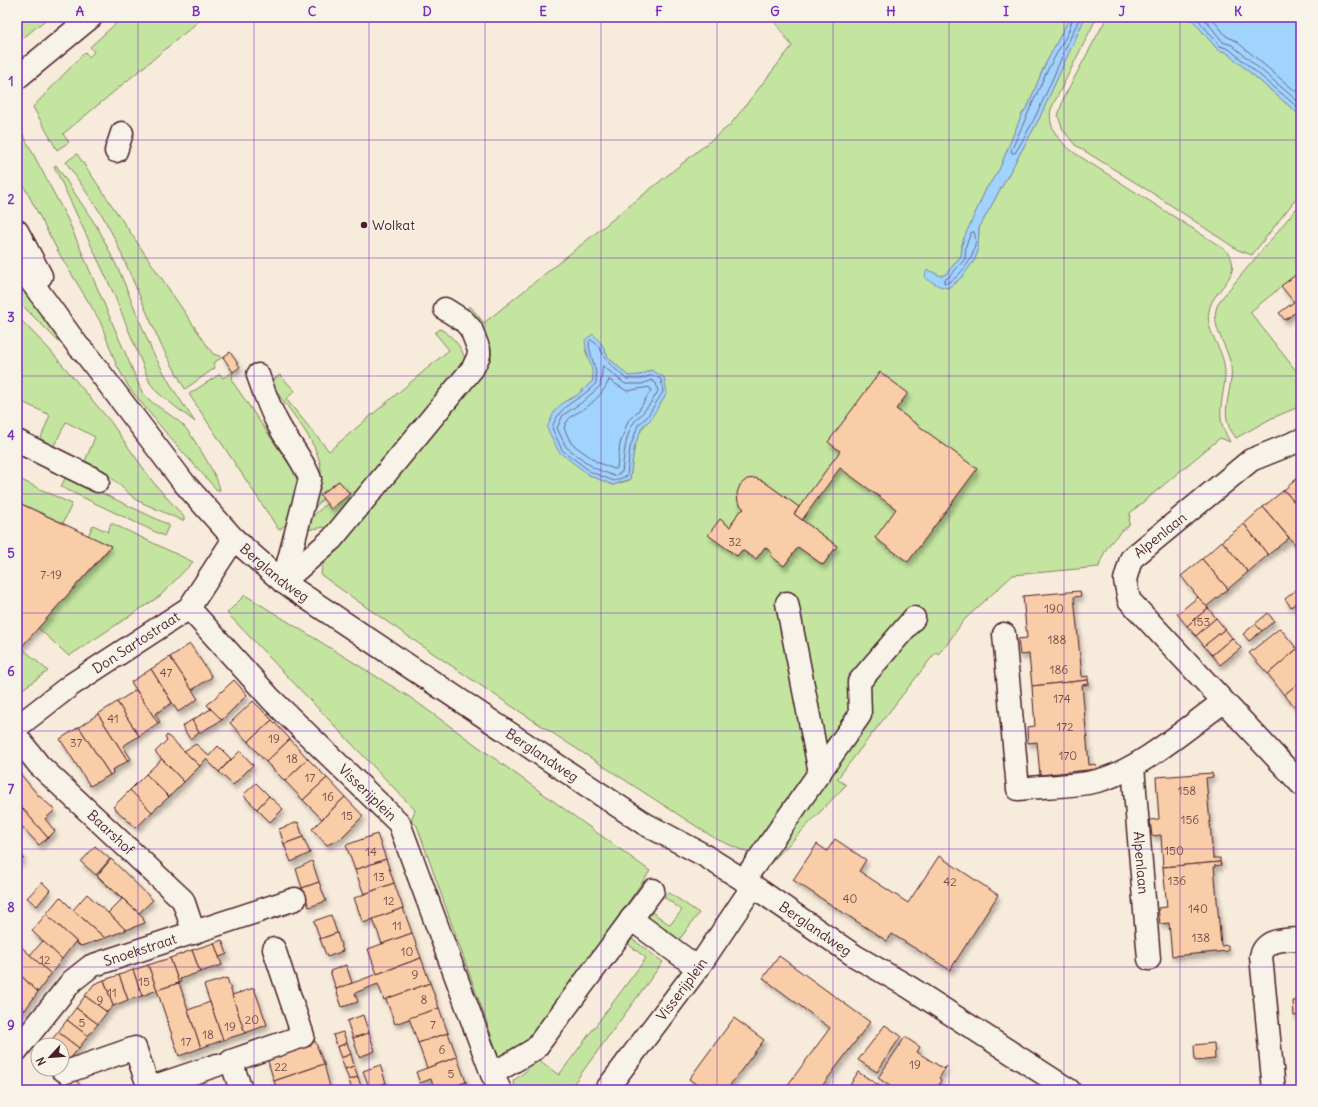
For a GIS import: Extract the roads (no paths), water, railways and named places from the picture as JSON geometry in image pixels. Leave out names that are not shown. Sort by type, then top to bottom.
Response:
[{"type":"street","points":[[17,78],[92,17]]},
{"type":"street","points":[[17,231],[78,346]]},
{"type":"street","points":[[17,262],[78,346]]},
{"type":"street","points":[[283,582],[332,539],[473,368],[479,355],[479,350],[471,330],[464,320],[445,309]]},
{"type":"street","name":"Berglandweg","points":[[78,346],[85,353],[184,484],[234,539],[283,582],[645,824],[702,854],[749,883],[855,956],[909,987],[1069,1090]]},
{"type":"street","points":[[258,375],[274,417],[294,452],[307,468],[310,479],[283,582]]},
{"type":"street","name":"Alpenlaan","points":[[1301,440],[1251,460],[1131,559],[1125,580],[1129,600],[1301,784]]},
{"type":"street","points":[[17,442],[98,481]]},
{"type":"street","name":"Don Sartostraat","points":[[17,727],[71,685],[189,608],[234,539]]},
{"type":"street","points":[[787,602],[820,773]]},
{"type":"street","name":"Visserijplein","points":[[189,608],[271,699],[398,823],[496,1082]]},
{"type":"street","name":"Visserijplein","points":[[609,1089],[698,968],[749,883],[820,773],[860,715],[860,682],[914,618]]},
{"type":"street","points":[[1004,634],[1018,788],[1096,782],[1115,776],[1133,767],[1223,702]]},
{"type":"street","name":"Baarshof","points":[[17,737],[39,765],[183,900],[194,933]]},
{"type":"street","name":"Alpenlaan","points":[[1133,767],[1149,959]]},
{"type":"street","points":[[496,1082],[535,1049],[653,890]]},
{"type":"street","name":"Snoekstraat","points":[[27,1047],[72,982],[91,966],[295,899]]},
{"type":"street","points":[[631,919],[698,968]]},
{"type":"street","points":[[1274,1090],[1261,956],[1262,950],[1275,941],[1301,939]]},
{"type":"street","points":[[70,1071],[134,1048],[149,1088],[303,1036],[274,948]]},
{"type":"street","points":[[224,1063],[241,1090]]},
{"type":"water","points":[[1070,17],[1085,17],[1039,119],[979,228],[978,251],[974,261],[962,277],[948,288],[939,286],[925,278],[926,272],[928,270],[941,276],[946,274],[961,256],[963,240],[986,189],[999,170],[1022,114],[1028,106],[1043,69]]},
{"type":"water","points":[[1190,17],[1301,17],[1301,116],[1226,52],[1218,50]]},
{"type":"water","points":[[593,334],[601,343],[608,357],[628,376],[641,375],[651,370],[664,377],[667,393],[650,420],[642,427],[634,448],[630,479],[613,485],[589,475],[559,452],[547,428],[555,410],[564,402],[576,396],[593,381],[585,340]]},
{"type":"place","name":"Wolkat","points":[[364,225]]}]
